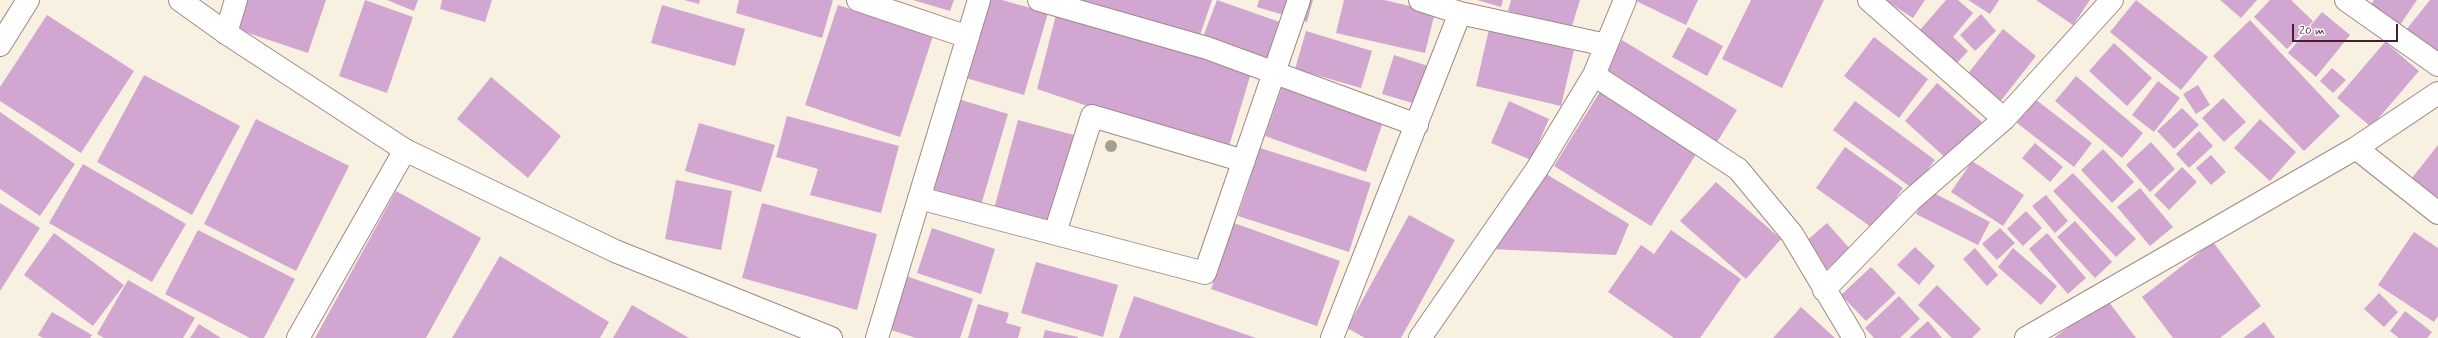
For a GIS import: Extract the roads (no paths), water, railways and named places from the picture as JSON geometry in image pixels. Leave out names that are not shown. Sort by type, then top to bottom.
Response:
[{"type":"street","points":[[0,45],[28,0]]},
{"type":"street","points":[[180,0],[226,33],[405,150],[615,252],[831,338]]},
{"type":"street","points":[[226,33],[236,0]]},
{"type":"street","points":[[858,0],[968,37]]},
{"type":"street","points":[[877,338],[980,0]]},
{"type":"street","points":[[1039,0],[1207,48],[1417,125]]},
{"type":"street","points":[[919,198],[1205,273],[1299,0]]},
{"type":"street","points":[[1420,0],[1460,13],[1606,45]]},
{"type":"street","points":[[1420,338],[1537,170],[1594,75],[1626,0]]},
{"type":"street","points":[[1869,0],[2004,119]]},
{"type":"street","points":[[1824,290],[1911,200],[2004,119],[2112,0]]},
{"type":"street","points":[[2346,0],[2438,65]]},
{"type":"street","points":[[1332,338],[1460,13]]},
{"type":"street","points":[[1594,75],[1738,169],[1792,234],[1854,338]]},
{"type":"street","points":[[2026,338],[2356,148],[2438,93]]},
{"type":"street","points":[[1055,233],[1092,116],[1244,161]]},
{"type":"street","points":[[2356,148],[2438,213]]},
{"type":"street","points":[[298,338],[405,150]]}]
